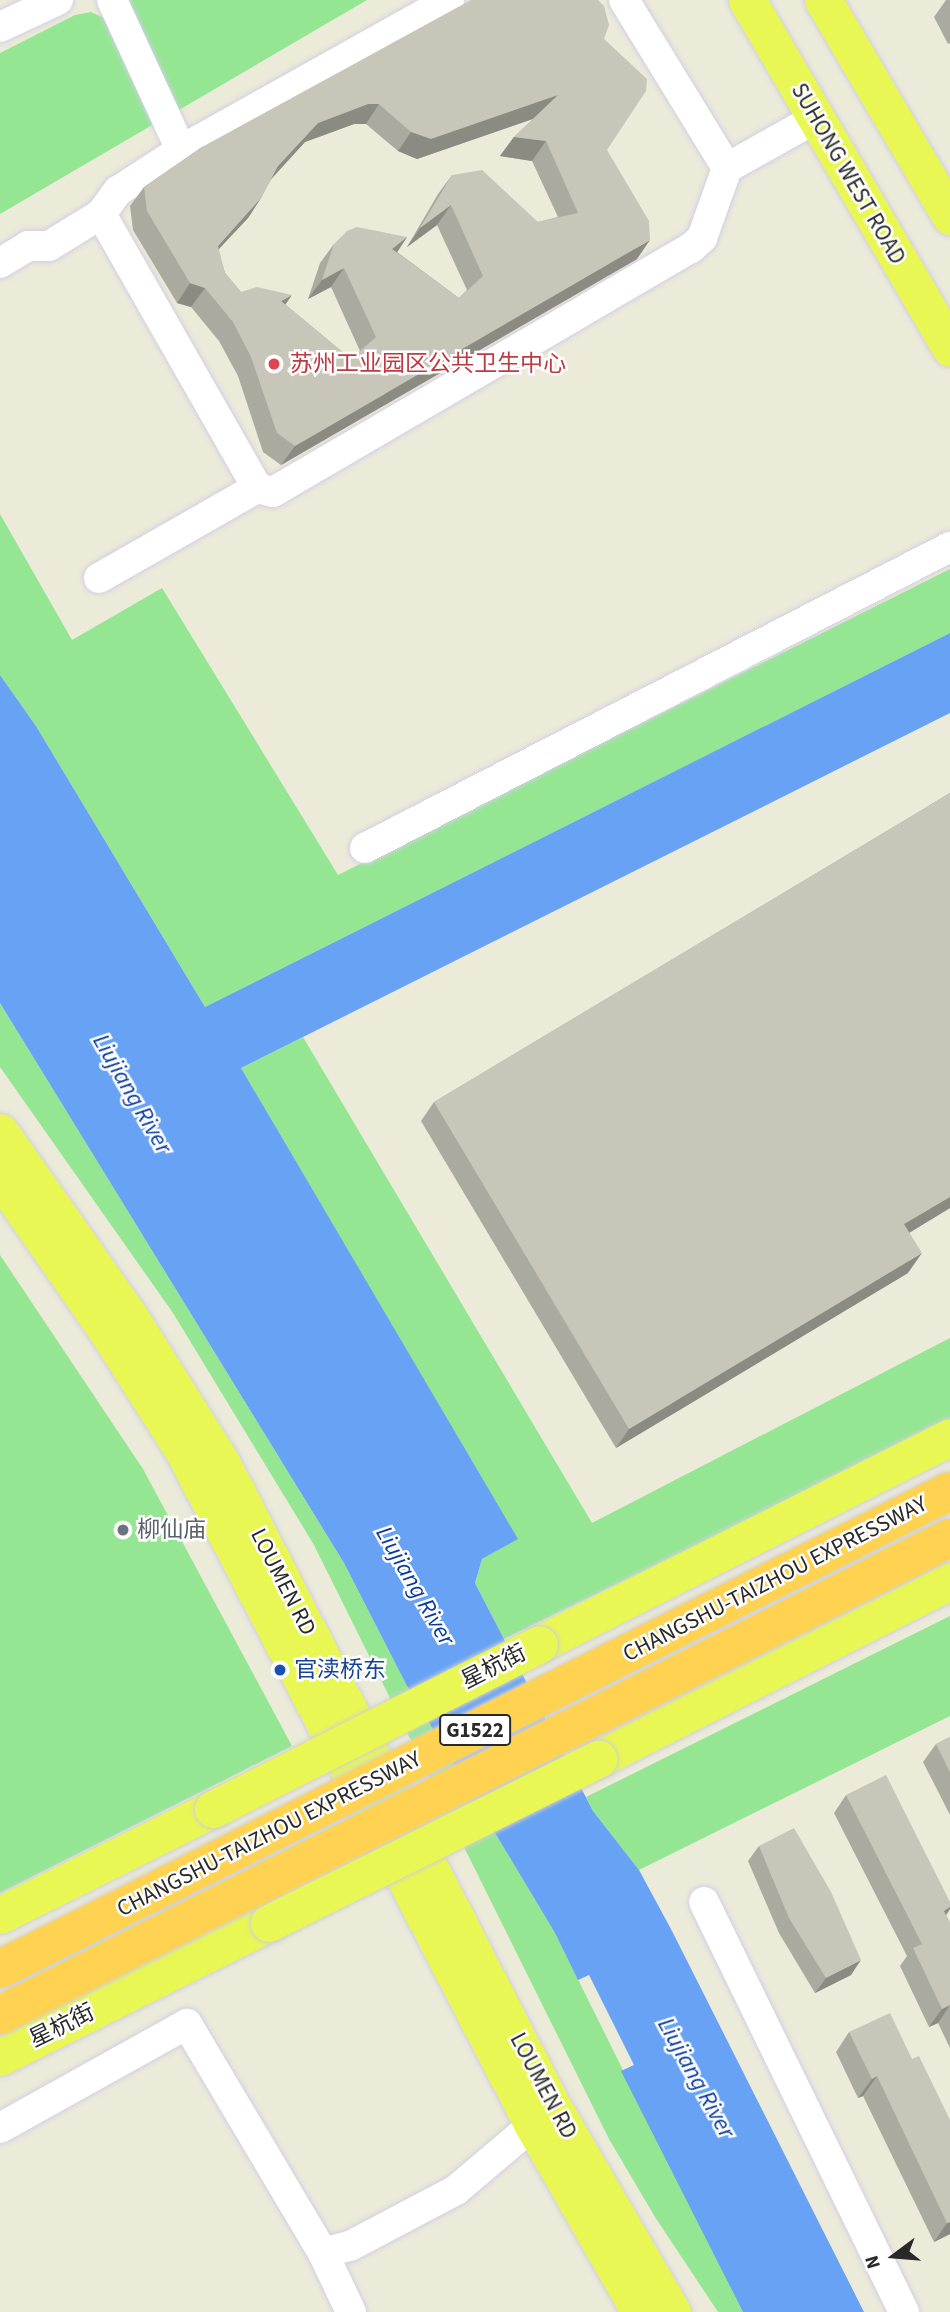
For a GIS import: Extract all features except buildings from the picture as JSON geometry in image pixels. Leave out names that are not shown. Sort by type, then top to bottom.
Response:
[{"type":"highway","name":"CHANGSHU-TAIZHOU EXPRESSWAY","points":[[0,1969],[950,1491]]},
{"type":"highway","name":"CHANGSHU-TAIZHOU EXPRESSWAY","points":[[0,2015],[950,1538]]},
{"type":"main road","name":"SUHONG WEST ROAD","points":[[747,0],[950,348]]},
{"type":"main road","points":[[823,0],[950,216]]},
{"type":"main road","name":"LOUMEN RD","points":[[0,1132],[129,1316],[220,1462],[640,2312]]},
{"type":"main road","name":"LOUMEN RD","points":[[0,1177],[107,1331],[184,1452],[542,2114],[672,2312]]},
{"type":"main road","name":"星杭街","points":[[0,1915],[950,1437]]},
{"type":"main road","name":"星杭街","points":[[0,2057],[950,1581]]},
{"type":"street","points":[[0,27],[58,0]]},
{"type":"street","points":[[112,0],[181,150]]},
{"type":"street","points":[[0,263],[28,246],[48,246],[101,214],[118,191],[181,150],[449,0]]},
{"type":"street","points":[[624,0],[727,168]]},
{"type":"street","points":[[99,578],[257,488],[273,492],[691,248],[702,238],[727,168],[816,118]]},
{"type":"street","points":[[101,214],[257,488]]},
{"type":"street","points":[[365,848],[950,547]]},
{"type":"street","points":[[704,1902],[904,2312]]},
{"type":"street","points":[[0,2128],[187,2024],[323,2253],[351,2312]]},
{"type":"street","points":[[323,2253],[350,2246],[456,2190],[542,2114]]},
{"type":"green space","points":[[124,0],[367,0],[172,114]]},
{"type":"green space","points":[[91,12],[104,18],[154,124],[0,214],[0,53],[75,15]]},
{"type":"green space","points":[[0,514],[72,640],[162,588],[338,875],[950,569],[950,633],[205,1007],[36,726],[0,675]]},
{"type":"green space","points":[[0,1003],[344,1563],[407,1686],[555,1933],[743,2312],[718,2312],[655,2217],[609,2139],[314,1545],[173,1313],[0,1067]]},
{"type":"green space","points":[[303,1037],[592,1523],[950,1338],[950,1421],[504,1639],[475,1583],[482,1559],[517,1539],[241,1068]]},
{"type":"green space","points":[[0,1255],[143,1469],[292,1746],[0,1893]]},
{"type":"green space","points":[[950,1616],[950,1716],[639,1870],[593,1811],[586,1797]]},
{"type":"water","name":"Liujiang River","points":[[950,633],[950,713],[241,1068],[518,1539],[482,1559],[475,1583],[593,1811],[639,1870],[672,1931],[864,2312],[743,2312],[621,2071],[634,2065],[589,1975],[578,1980],[555,1933],[407,1686],[344,1563],[0,1003],[0,675],[36,726],[205,1007]]},
{"type":"place","name":"苏州工业园区公共卫生中心","points":[[274,364]]},
{"type":"place","name":"柳仙庙","points":[[123,1530]]},
{"type":"place","name":"官渎桥东","points":[[280,1670]]}]
